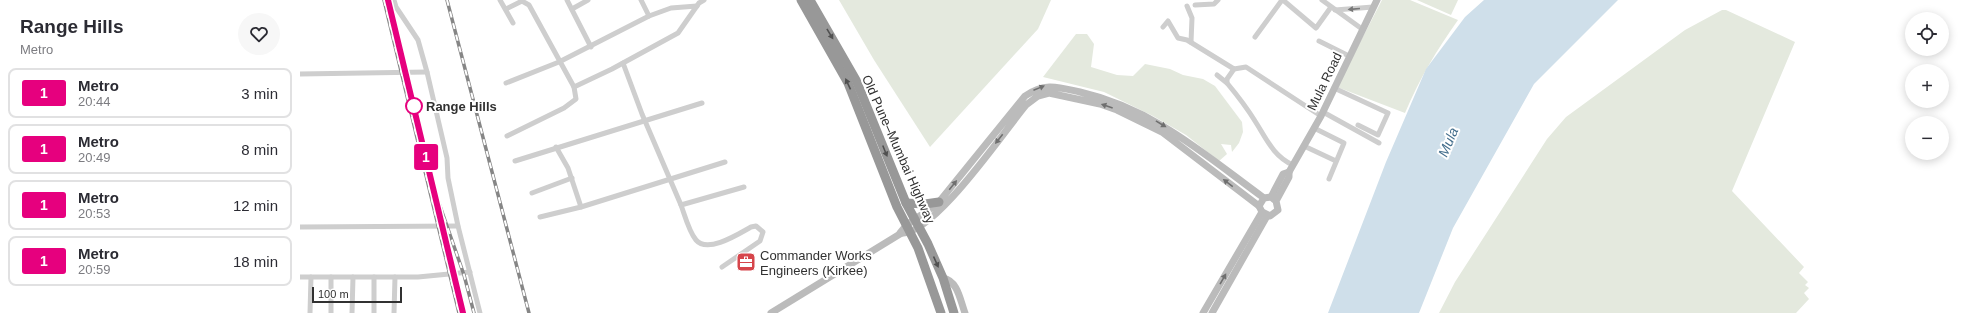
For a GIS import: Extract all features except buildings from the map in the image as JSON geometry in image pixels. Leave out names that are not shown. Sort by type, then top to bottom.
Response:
[{"type":"highway","name":"Old Pune–Mumbai Highway","points":[[801,0],[848,83],[908,229],[918,248],[941,313]]},
{"type":"highway","name":"Old Pune–Mumbai Highway","points":[[810,0],[856,80],[906,203],[928,244],[943,278],[954,313]]},
{"type":"highway","points":[[906,203],[925,204],[939,202]]},
{"type":"street","points":[[394,0],[396,7],[418,40],[427,72],[447,158],[448,178],[458,226],[480,313]]},
{"type":"street","points":[[500,0],[513,23]]},
{"type":"street","points":[[567,0],[591,47]]},
{"type":"street","points":[[572,9],[588,0]]},
{"type":"street","points":[[641,0],[650,16]]},
{"type":"street","points":[[574,88],[678,33],[697,6],[704,0]]},
{"type":"street","points":[[1195,5],[1214,4],[1218,0]]},
{"type":"street","points":[[1255,37],[1283,0],[1316,28],[1333,9],[1375,3]]},
{"type":"street","points":[[1322,0],[1362,30]]},
{"type":"street","points":[[506,9],[522,1],[528,5],[574,88],[576,99],[564,108],[507,136]]},
{"type":"street","name":"Mula Road","points":[[1203,313],[1270,199],[1289,177],[1291,168],[1322,114],[1375,3]]},
{"type":"street","points":[[506,83],[559,62],[650,16],[671,8],[697,6]]},
{"type":"street","points":[[1187,6],[1192,18],[1191,42]]},
{"type":"street","points":[[1163,27],[1168,21],[1173,27],[1176,36],[1191,42],[1234,69],[1246,67],[1322,114],[1379,143]]},
{"type":"street","points":[[1319,41],[1349,56]]},
{"type":"street","points":[[623,63],[696,240],[703,244],[714,244],[756,226],[763,232],[760,241],[722,267]]},
{"type":"street","points":[[1227,83],[1227,79],[1234,69]]},
{"type":"street","points":[[300,74],[427,72]]},
{"type":"street","points":[[1217,75],[1227,83],[1254,119],[1273,151],[1291,168]]},
{"type":"street","points":[[916,224],[939,202],[1021,100],[1031,92],[1045,86],[1062,88],[1111,99],[1156,121],[1270,199]]},
{"type":"street","points":[[1334,88],[1388,113],[1378,135],[1358,125]]},
{"type":"street","points":[[771,313],[916,224],[939,212],[1030,101],[1046,93],[1109,106],[1152,127],[1263,211],[1212,313]]},
{"type":"street","points":[[515,161],[645,119],[702,103]]},
{"type":"street","points":[[1314,128],[1344,143],[1329,179]]},
{"type":"street","points":[[1304,146],[1336,161]]},
{"type":"street","points":[[556,147],[568,168],[581,207]]},
{"type":"street","points":[[540,217],[581,207],[725,162]]},
{"type":"street","points":[[532,193],[572,178]]},
{"type":"street","points":[[681,205],[744,187]]},
{"type":"street","name":"Mula Road","points":[[1263,211],[1276,213],[1278,207],[1270,199]]},
{"type":"street","points":[[300,227],[458,226]]},
{"type":"street","points":[[300,277],[418,277],[470,272]]},
{"type":"street","points":[[310,313],[311,277]]},
{"type":"street","points":[[331,277],[331,313]]},
{"type":"street","points":[[352,313],[353,277]]},
{"type":"street","points":[[374,277],[374,313]]},
{"type":"street","points":[[394,313],[395,277]]},
{"type":"street","points":[[943,278],[949,279],[956,287],[965,313]]},
{"type":"shaded area","points":[[839,0],[1051,0],[1038,29],[930,147],[874,60]]},
{"type":"shaded area","points":[[1382,0],[1410,0],[1458,20],[1429,65],[1405,113],[1337,87]]},
{"type":"shaded area","points":[[1417,0],[1458,0],[1451,15]]},
{"type":"shaded area","points":[[1722,10],[1726,10],[1795,42],[1732,191],[1804,267],[1799,273],[1808,282],[1805,285],[1809,288],[1804,293],[1809,299],[1796,313],[1439,313],[1455,282],[1547,139],[1566,117],[1685,30]]},
{"type":"shaded area","points":[[1076,34],[1087,34],[1094,44],[1091,67],[1117,75],[1133,76],[1145,64],[1170,69],[1183,75],[1203,79],[1215,86],[1242,122],[1243,132],[1239,143],[1232,152],[1231,145],[1221,144],[1227,154],[1219,161],[1186,135],[1153,116],[1104,92],[1043,77]]},
{"type":"water","name":"Mula","points":[[1484,0],[1618,0],[1534,84],[1453,228],[1419,313],[1328,313],[1386,162],[1426,69],[1465,17]]},
{"type":"railway","points":[[384,0],[459,313]]},
{"type":"railway","points":[[447,0],[529,313]]},
{"type":"railway","points":[[432,183],[464,275],[474,313]]},
{"type":"metro line","name":"1","points":[[388,0],[463,313]]},
{"type":"place","name":"Range Hills","points":[[414,106]]},
{"type":"place","name":"Commander Works Engineers (Kirkee)","points":[[746,262]]}]
